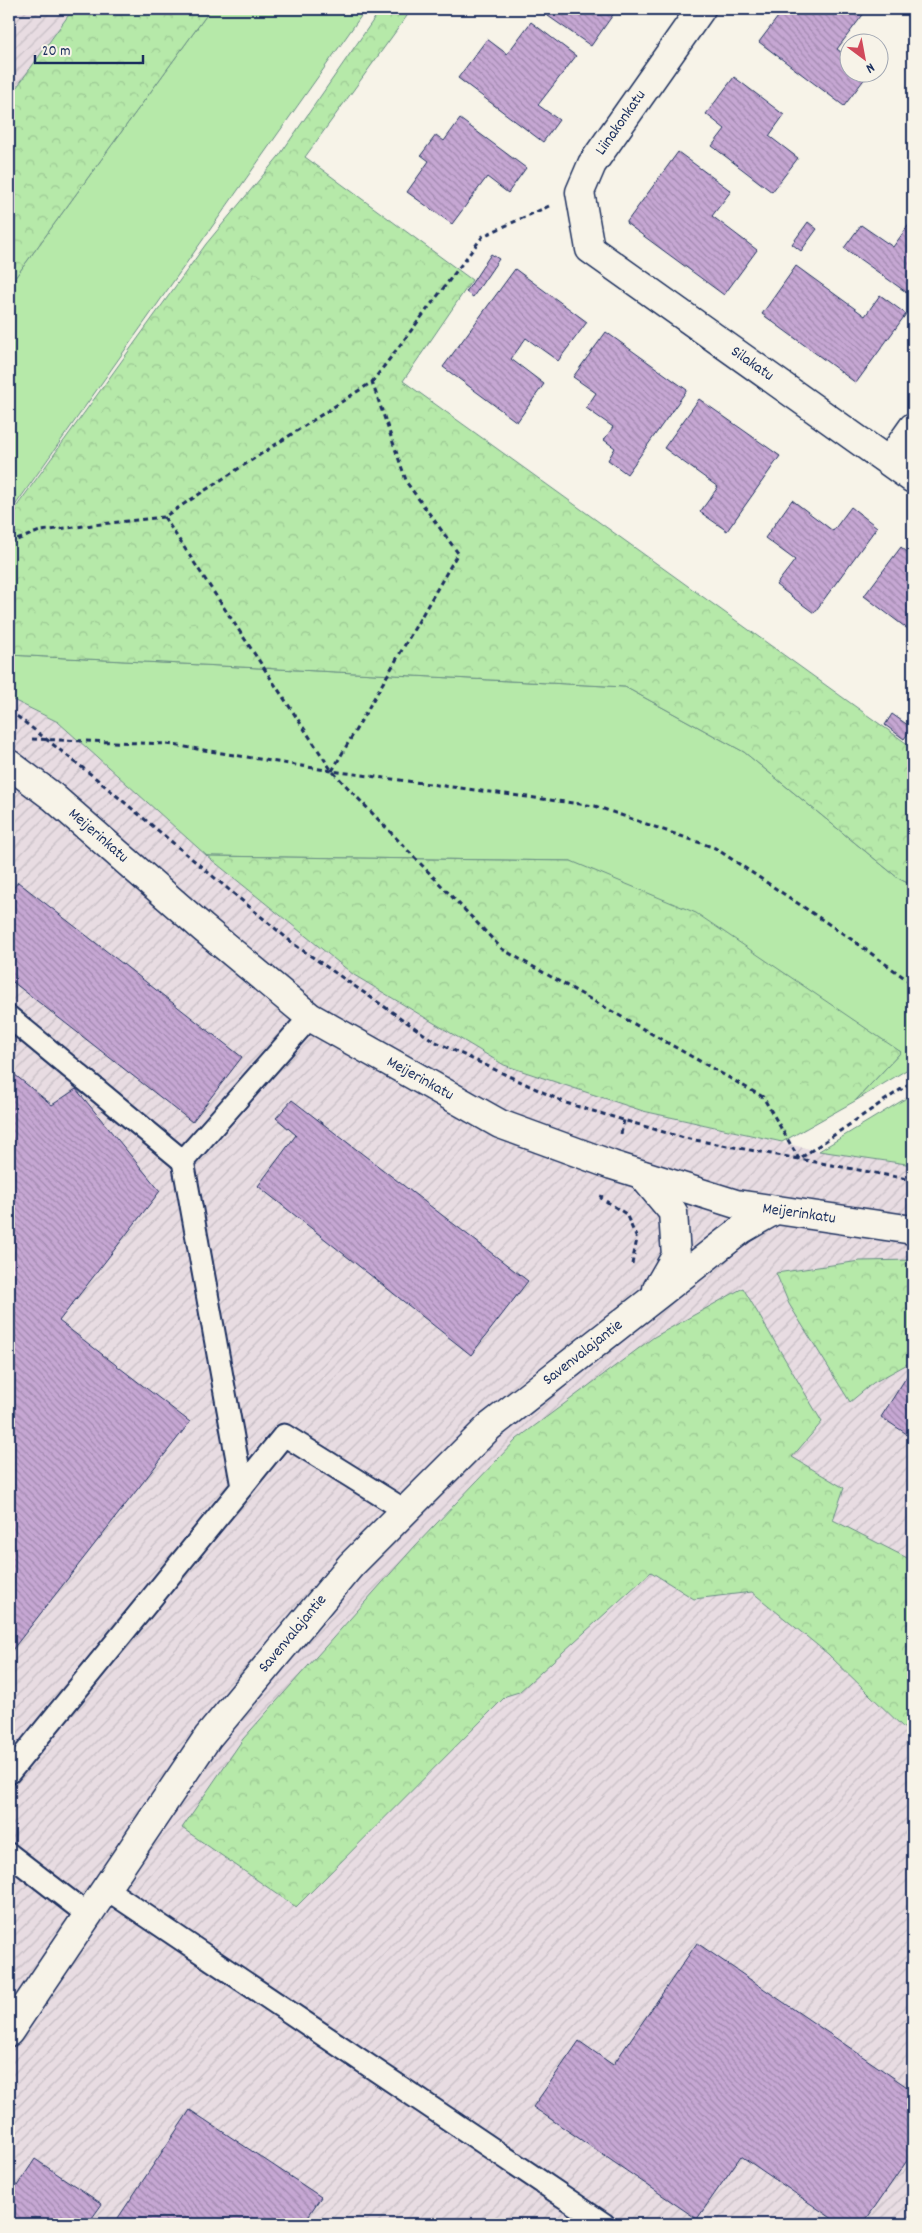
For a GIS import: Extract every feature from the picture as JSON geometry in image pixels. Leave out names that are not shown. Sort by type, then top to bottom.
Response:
[{"type":"street","name":"Liinakonkatu","points":[[580,192],[592,164],[701,9]]},
{"type":"street","name":"Silakatu","points":[[580,192],[590,249],[913,479]]},
{"type":"street","points":[[889,461],[913,427]]},
{"type":"street","name":"Meijerinkatu","points":[[9,764],[53,797],[203,928],[310,1017],[500,1124],[642,1175],[736,1204],[913,1230]]},
{"type":"street","name":"Savenvalajantie","points":[[642,1175],[673,1212],[674,1221],[676,1256],[650,1301]]},
{"type":"street","name":"Savenvalajantie","points":[[9,2032],[208,1737],[351,1565],[489,1427],[742,1229],[775,1210]]},
{"type":"lane","points":[[9,1017],[183,1161],[242,1487]]},
{"type":"lane","points":[[183,1161],[310,1017]]},
{"type":"lane","points":[[9,1773],[284,1435],[406,1511]]},
{"type":"lane","points":[[9,1854],[88,1914]]},
{"type":"lane","points":[[105,1888],[604,2224]]},
{"type":"path","points":[[9,543],[40,530],[164,517],[372,382],[482,236],[580,192]]},
{"type":"path","points":[[332,771],[458,553],[407,483],[372,382]]},
{"type":"path","points":[[164,517],[332,771],[502,950],[763,1097],[799,1159]]},
{"type":"path","points":[[9,712],[46,739],[295,944],[434,1041],[566,1103],[684,1138],[913,1180]]},
{"type":"path","points":[[27,739],[167,744],[332,771],[595,806],[715,848],[854,941],[913,984]]},
{"type":"path","points":[[799,1159],[913,1082]]},
{"type":"shaded area","points":[[9,9],[73,9],[9,98]]},
{"type":"shaded area","points":[[9,698],[58,722],[207,856],[354,975],[643,1111],[819,1151],[913,1165],[913,2224],[9,2224]]},
{"type":"green space","points":[[73,9],[211,9],[9,286],[9,98]]},
{"type":"green space","points":[[211,9],[366,9],[9,514],[9,286]]},
{"type":"green space","points":[[381,9],[412,9],[305,157],[472,280],[403,381],[913,748],[913,886],[898,878],[744,752],[625,687],[9,655],[9,517],[206,244],[279,156]]},
{"type":"green space","points":[[9,655],[625,687],[744,752],[898,878],[913,886],[913,1066],[855,1101],[901,1052],[571,861],[207,856],[58,722],[9,698]]},
{"type":"green space","points":[[207,856],[571,861],[696,913],[901,1052],[855,1101],[782,1142],[643,1111],[504,1065],[354,975]]},
{"type":"green space","points":[[913,1094],[913,1165],[819,1151]]},
{"type":"green space","points":[[913,1260],[913,1361],[873,1383],[850,1402],[789,1304],[776,1273],[860,1261]]},
{"type":"green space","points":[[743,1288],[822,1422],[792,1457],[844,1488],[833,1520],[913,1561],[913,1720],[908,1732],[828,1654],[752,1592],[694,1599],[651,1572],[519,1692],[506,1696],[296,1907],[182,1828],[243,1739],[415,1546],[517,1439],[654,1337]]},
{"type":"building","points":[[538,9],[617,9],[591,46]]},
{"type":"building","points":[[784,9],[861,9],[865,12],[850,32],[840,32],[840,45],[837,49],[840,51],[840,82],[862,82],[844,106],[759,42]]},
{"type":"building","points":[[531,22],[576,56],[538,105],[559,120],[543,142],[458,78],[487,39],[507,54]]},
{"type":"building","points":[[734,77],[784,115],[769,136],[798,158],[772,192],[712,146],[725,129],[706,114]]},
{"type":"building","points":[[460,119],[526,168],[508,193],[487,177],[452,224],[407,192],[429,161],[421,155],[436,135],[444,141]]},
{"type":"building","points":[[678,152],[731,191],[712,216],[757,250],[724,295],[626,223]]},
{"type":"building","points":[[913,219],[913,297],[844,248],[861,225],[893,247]]},
{"type":"building","points":[[808,222],[817,229],[801,251],[792,244]]},
{"type":"building","points":[[491,254],[499,259],[473,297],[466,292]]},
{"type":"building","points":[[796,266],[865,316],[880,295],[906,314],[856,383],[762,314]]},
{"type":"building","points":[[515,269],[587,322],[558,361],[526,338],[511,359],[544,384],[517,422],[443,367]]},
{"type":"building","points":[[606,332],[687,390],[627,474],[608,460],[615,448],[604,440],[613,427],[586,408],[596,393],[573,377]]},
{"type":"building","points":[[699,399],[780,456],[727,531],[700,512],[718,487],[664,448]]},
{"type":"building","points":[[792,500],[833,531],[851,507],[877,527],[814,613],[776,585],[795,560],[765,538]]},
{"type":"building","points":[[901,547],[913,557],[913,633],[864,596]]},
{"type":"building","points":[[892,714],[912,728],[904,739],[885,725]]},
{"type":"building","points":[[18,882],[242,1057],[192,1122],[9,979],[9,894]]},
{"type":"building","points":[[9,1070],[52,1105],[76,1089],[160,1191],[59,1321],[190,1422],[9,1654]]},
{"type":"building","points":[[292,1100],[528,1281],[471,1355],[258,1186],[296,1135],[276,1118]]},
{"type":"building","points":[[909,1373],[913,1376],[913,1438],[881,1417]]},
{"type":"building","points":[[697,1943],[913,2091],[913,2152],[863,2224],[840,2224],[741,2156],[697,2219],[533,2107],[579,2041],[613,2065]]},
{"type":"building","points":[[190,2110],[321,2197],[303,2224],[114,2224]]},
{"type":"building","points":[[35,2159],[102,2204],[92,2218],[101,2224],[16,2224],[9,2220],[9,2198]]}]
